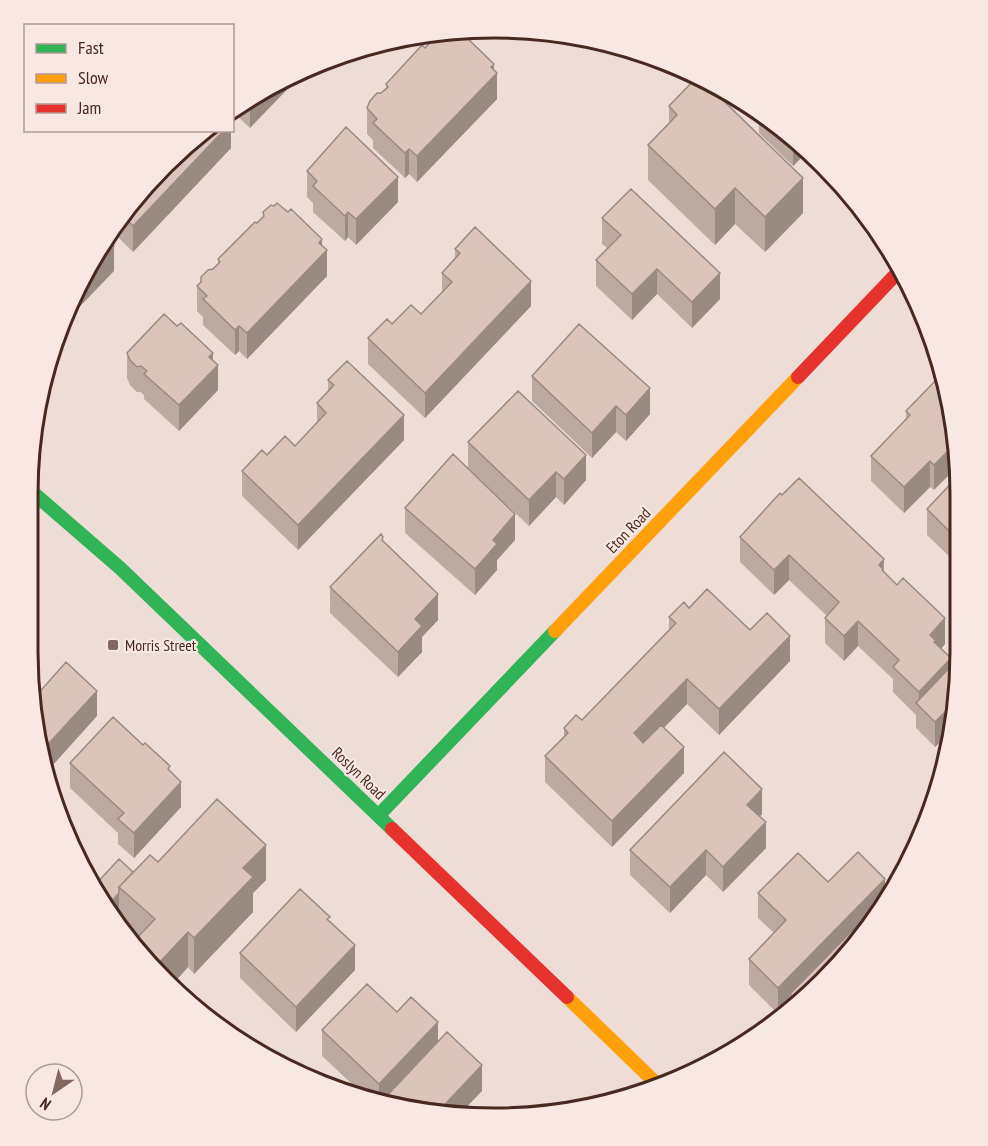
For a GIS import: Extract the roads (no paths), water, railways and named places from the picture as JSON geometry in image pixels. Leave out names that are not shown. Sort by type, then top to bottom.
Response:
[{"type":"street","name":"Eton Road","points":[[379,814],[894,276]]},
{"type":"street","name":"Roslyn Road","points":[[38,497],[120,568],[379,814],[653,1080]]},
{"type":"place","name":"Morris Street","points":[[113,645]]}]
